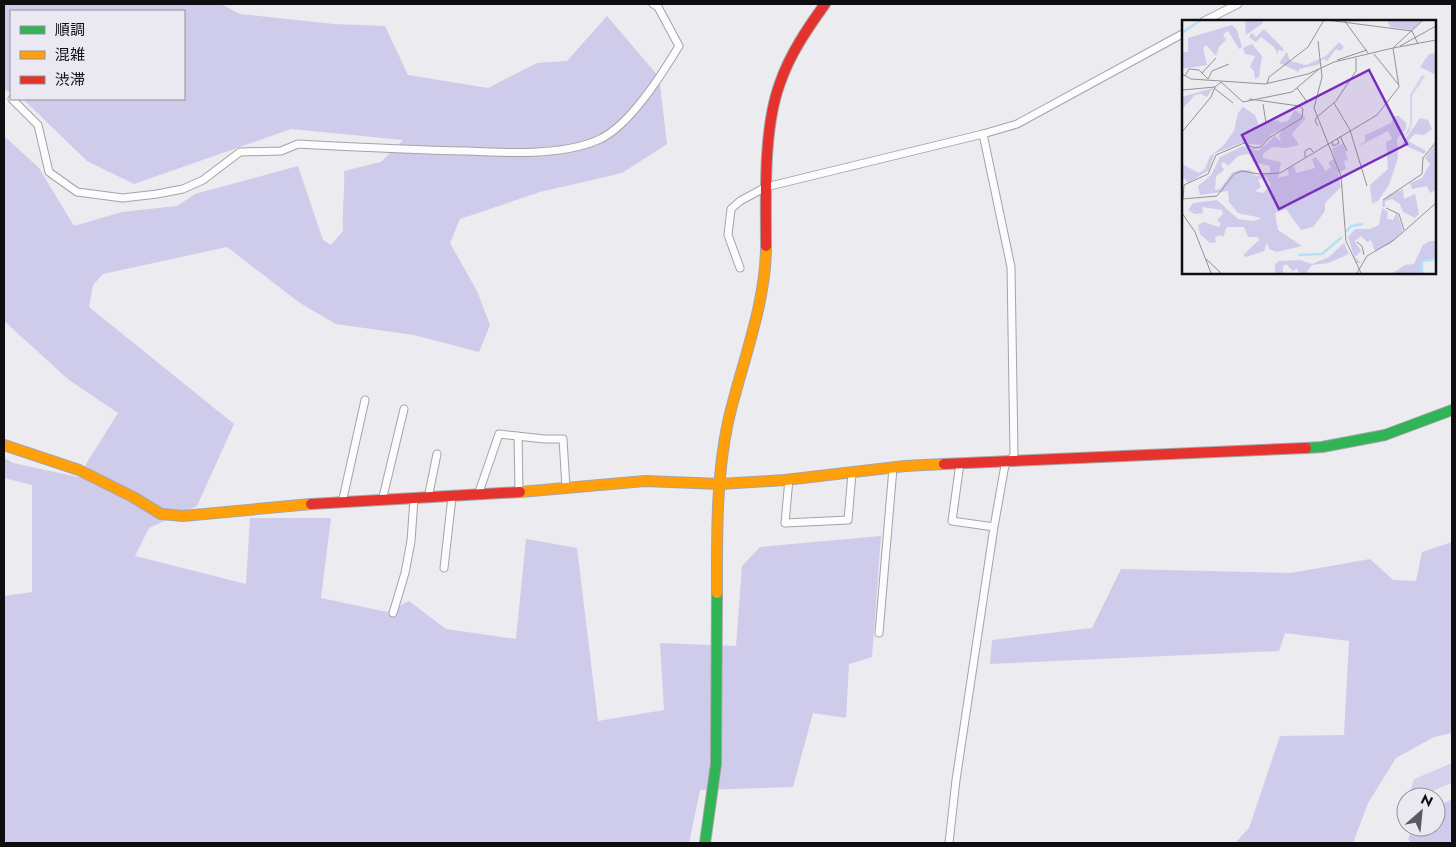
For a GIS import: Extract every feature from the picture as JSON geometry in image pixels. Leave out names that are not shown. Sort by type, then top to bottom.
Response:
[{"type":"street","points":[[12,100],[38,125],[49,172],[77,192],[123,198],[183,189],[203,180],[240,152],[281,151],[298,144],[503,152],[570,149],[598,140],[614,131],[627,119],[666,68],[675,53],[679,46],[658,7],[653,4]]},
{"type":"street","points":[[705,843],[716,764],[717,529],[720,484],[728,423],[756,314],[766,264],[766,187],[771,119],[779,85],[800,39],[825,4]]},
{"type":"street","points":[[1206,20],[1238,4]]},
{"type":"street","points":[[740,268],[728,234],[731,209],[740,201],[766,187],[1017,124],[1182,34]]},
{"type":"street","points":[[949,843],[956,780],[994,527],[1005,465],[1014,454],[1011,267],[983,134]]},
{"type":"street","points":[[342,503],[365,400]]},
{"type":"street","points":[[382,501],[404,409]]},
{"type":"street","points":[[4,445],[79,470],[162,514],[171,516],[452,497],[644,481],[720,484],[960,463],[1322,447],[1385,436],[1452,410]]},
{"type":"street","points":[[478,495],[499,434],[563,439],[566,488]]},
{"type":"street","points":[[518,436],[518,492]]},
{"type":"street","points":[[428,498],[437,454]]},
{"type":"street","points":[[960,463],[952,521],[994,527]]},
{"type":"street","points":[[879,633],[893,468]]},
{"type":"street","points":[[788,479],[785,522],[848,520],[852,473]]},
{"type":"street","points":[[444,568],[452,497]]},
{"type":"street","points":[[393,613],[405,573],[411,541],[414,499]]},
{"type":"shaded area","points":[[4,4],[221,4],[240,14],[334,24],[385,26],[408,75],[488,88],[537,63],[567,61],[607,16],[659,77],[667,144],[622,173],[540,192],[460,219],[450,243],[477,291],[490,325],[479,352],[414,335],[336,324],[300,303],[227,247],[103,274],[93,285],[89,307],[234,424],[197,506],[149,528],[135,556],[246,584],[250,518],[331,518],[321,598],[387,612],[409,601],[446,629],[516,639],[526,539],[577,548],[598,721],[664,710],[660,643],[736,646],[742,566],[760,547],[881,536],[872,657],[849,664],[846,718],[813,713],[793,787],[700,790],[689,843],[4,843],[4,596],[32,592],[32,485],[4,478],[4,458],[13,463],[78,477],[118,413],[69,380],[4,321],[4,136],[39,168],[74,226],[122,212],[177,206],[195,194],[298,166],[323,240],[331,245],[343,231],[344,171],[381,162],[403,140],[291,129],[134,184],[87,161],[24,100],[185,100],[185,10],[10,10],[10,92],[4,89]]},
{"type":"shaded area","points":[[1452,542],[1452,733],[1434,737],[1396,758],[1368,803],[1353,843],[1235,843],[1249,828],[1280,736],[1344,735],[1349,641],[1285,633],[1279,651],[990,664],[992,640],[1092,628],[1121,569],[1291,573],[1370,559],[1393,580],[1416,581],[1422,552]]},
{"type":"shaded area","points":[[1452,763],[1452,783],[1442,787],[1411,787],[1414,779]]},
{"type":"shaded area","points":[[1452,799],[1452,843],[1411,843],[1409,837],[1446,837],[1446,802]]},
{"type":"traffic: fast","points":[[1306,448],[1322,447],[1385,435],[1452,410]]},
{"type":"traffic: fast","points":[[705,843],[716,764],[717,593]]},
{"type":"traffic: slow","points":[[717,593],[718,507],[721,464],[733,400],[752,335],[762,290],[766,246]]},
{"type":"traffic: slow","points":[[4,445],[79,470],[133,497],[161,514],[183,516],[311,504]]},
{"type":"traffic: slow","points":[[520,492],[645,481],[720,484],[785,480],[905,466],[944,464]]},
{"type":"traffic: jam","points":[[766,246],[768,142],[775,101],[784,72],[794,52],[805,32],[825,4]]},
{"type":"traffic: jam","points":[[944,464],[1306,448]]},
{"type":"traffic: jam","points":[[311,504],[520,492]]}]
